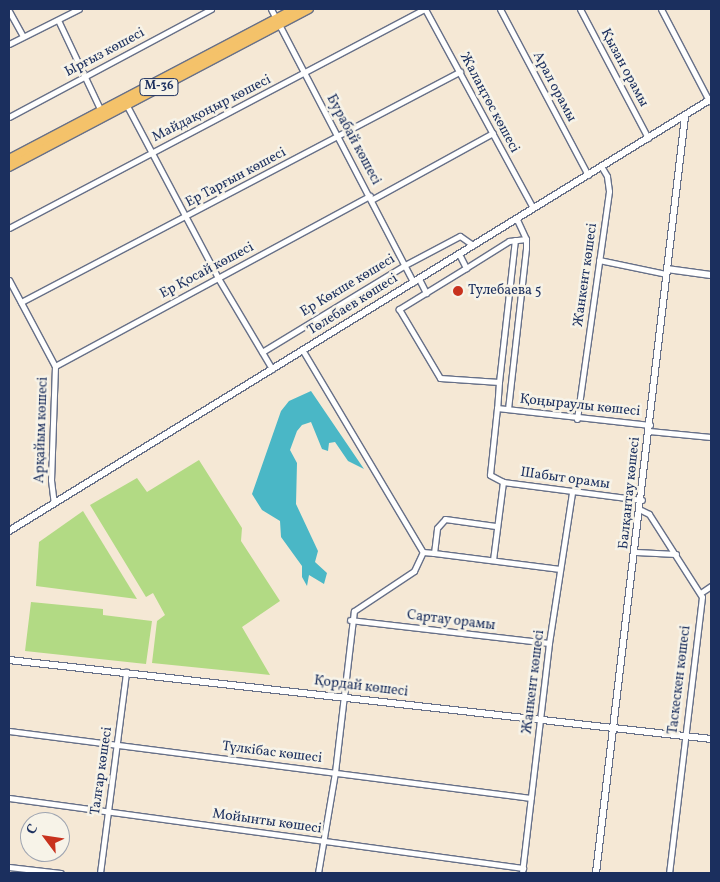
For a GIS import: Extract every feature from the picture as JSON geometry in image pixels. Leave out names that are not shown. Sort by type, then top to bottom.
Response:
[{"type":"main road","name":"M-36","points":[[9,167],[102,113],[126,104],[279,21],[295,9]]},
{"type":"main road","name":"M-36","points":[[9,159],[279,21],[309,9]]},
{"type":"street","points":[[9,44],[79,9]]},
{"type":"street","name":"Ырғыз көшесі","points":[[9,116],[211,9]]},
{"type":"street","name":"Бурабай көшесі","points":[[272,9],[405,265],[426,293]]},
{"type":"street","name":"Жалаңтөс көшесі","points":[[425,9],[534,208]]},
{"type":"street","name":"Майдақоңыр көшесі","points":[[9,228],[425,9]]},
{"type":"street","name":"Арал орамы","points":[[500,9],[588,175]]},
{"type":"street","name":"Қызан орамы","points":[[580,9],[648,138]]},
{"type":"street","points":[[660,9],[710,100]]},
{"type":"street","points":[[9,11],[23,36]]},
{"type":"street","points":[[58,20],[102,113]]},
{"type":"street","name":"Ер Тарғын көшесі","points":[[21,302],[460,72]]},
{"type":"street","name":"Төлебаев көшесі","points":[[9,531],[710,100]]},
{"type":"street","points":[[126,104],[150,154],[218,278],[272,369]]},
{"type":"street","name":"Балқантау көшесі","points":[[596,873],[641,510],[666,271],[685,116]]},
{"type":"street","name":"Ер Қосай көшесі","points":[[55,366],[493,133]]},
{"type":"street","name":"Жанкент көшесі","points":[[577,419],[609,183],[601,166]]},
{"type":"street","points":[[508,409],[526,239],[516,218]]},
{"type":"street","name":"Ер Көкше көшесі","points":[[262,352],[405,265],[460,236],[473,245]]},
{"type":"street","points":[[499,382],[440,378],[399,309],[515,240],[526,239]]},
{"type":"street","points":[[503,482],[490,474],[515,240]]},
{"type":"street","points":[[459,254],[466,268]]},
{"type":"street","points":[[599,260],[666,271],[711,275]]},
{"type":"street","name":"Арқайым көшесі","points":[[9,280],[55,366],[51,485],[54,503]]},
{"type":"street","points":[[503,348],[515,348]]},
{"type":"street","points":[[303,351],[423,552]]},
{"type":"street","name":"Қоңыраулы көшесі","points":[[497,408],[711,437]]},
{"type":"street","name":"Шабыт орамы","points":[[493,560],[503,482],[572,493],[642,500]]},
{"type":"street","name":"Жанкент көшесі","points":[[522,871],[549,644],[572,493]]},
{"type":"street","points":[[641,510],[650,514],[702,592],[711,586]]},
{"type":"street","points":[[434,553],[437,528],[445,519],[496,526]]},
{"type":"street","points":[[423,552],[560,569]]},
{"type":"street","points":[[318,873],[336,772],[341,697],[350,620],[354,611],[364,601],[414,571],[423,552]]},
{"type":"street","points":[[636,552],[676,554]]},
{"type":"street","name":"Таскескен көшесі","points":[[669,873],[702,592]]},
{"type":"street","name":"Сартау орамы","points":[[350,620],[549,644]]},
{"type":"street","name":"Қордай көшесі","points":[[9,660],[711,739]]},
{"type":"street","name":"Талғар көшесі","points":[[100,873],[126,672]]},
{"type":"street","name":"Түлкібас көшесі","points":[[9,731],[531,798]]},
{"type":"street","name":"Мойынты көшесі","points":[[9,798],[522,871]]},
{"type":"street","points":[[9,867],[61,873]]},
{"type":"green space","points":[[199,460],[242,528],[241,541],[280,601],[242,627],[270,675],[152,663],[157,621],[165,615],[153,593],[146,597],[90,505],[137,478],[147,492]]},
{"type":"green space","points":[[83,511],[137,599],[36,586],[39,542]]},
{"type":"green space","points":[[31,602],[103,609],[103,615],[152,621],[146,664],[25,651]]},
{"type":"water","points":[[311,391],[364,469],[348,461],[335,442],[329,443],[328,451],[322,449],[311,422],[302,425],[297,431],[290,450],[297,463],[296,504],[318,551],[315,562],[327,573],[324,584],[309,575],[307,586],[302,577],[302,566],[281,537],[280,521],[262,510],[252,494],[281,411],[289,401]]},
{"type":"place","name":"Тулебаева 5","points":[[458,291]]}]
